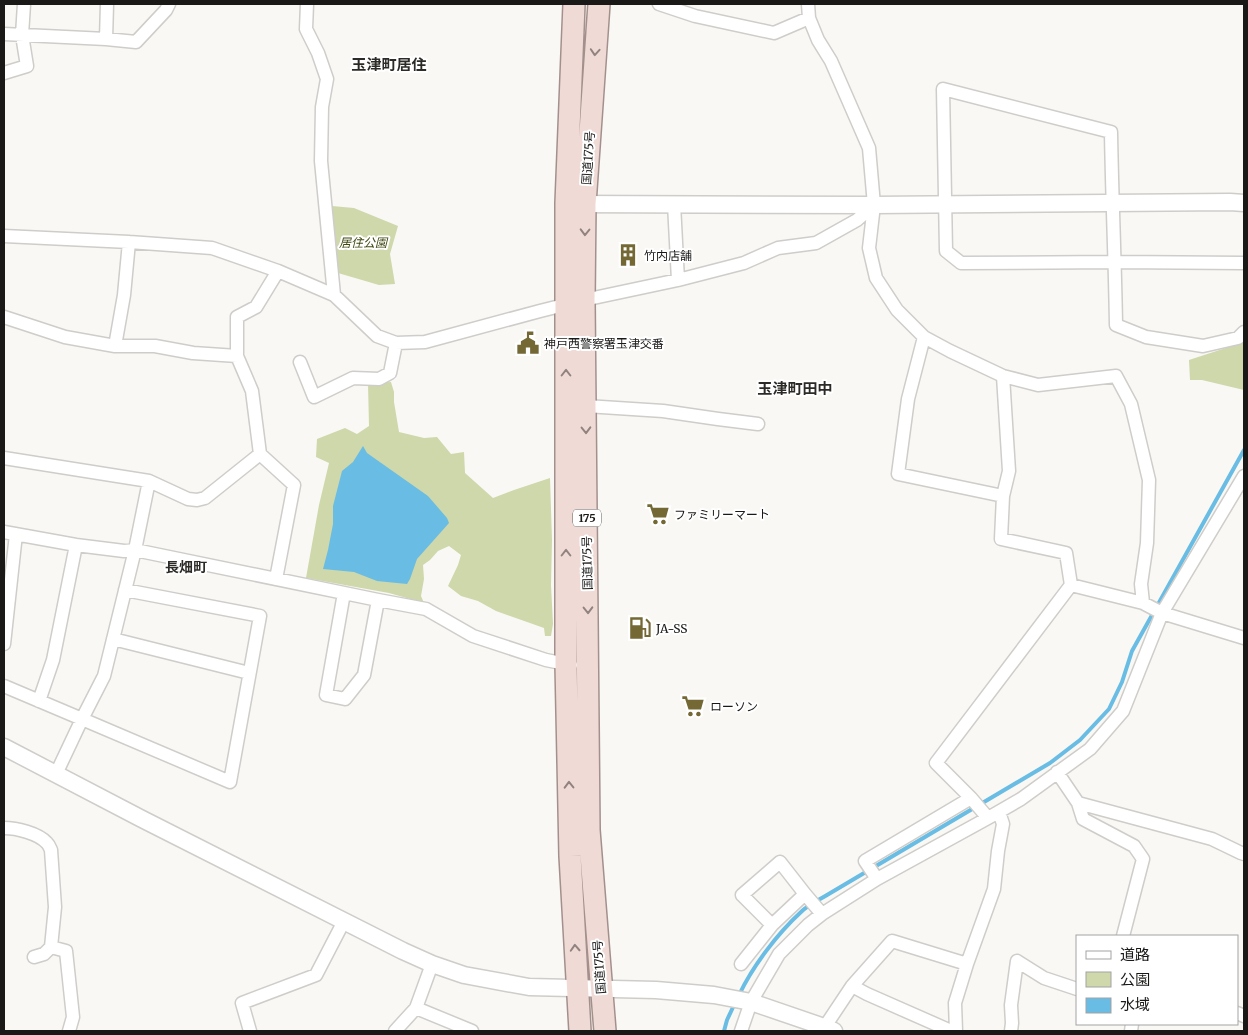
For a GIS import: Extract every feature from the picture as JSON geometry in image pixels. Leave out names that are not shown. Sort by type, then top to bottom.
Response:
[{"type":"highway","name":"国道175号","points":[[574,4],[575,303],[566,664],[570,856],[580,1031]]},
{"type":"highway","name":"国道175号","points":[[576,204],[599,4]]},
{"type":"highway","name":"国道175号","points":[[575,303],[586,406],[589,830],[605,1031]]},
{"type":"street","points":[[4,73],[27,66],[22,35],[24,4]]},
{"type":"street","points":[[106,39],[108,4]]},
{"type":"street","points":[[4,34],[136,42],[166,10],[169,4]]},
{"type":"street","points":[[307,4],[306,29],[318,52],[327,79],[322,107],[321,161],[334,295]]},
{"type":"street","points":[[659,4],[695,16],[774,33],[809,18]]},
{"type":"street","points":[[808,4],[809,18],[818,40],[831,61],[869,148],[874,205],[868,248],[876,278],[897,310],[924,336],[950,351],[1003,376],[1038,385],[1116,376],[1131,404],[1149,480],[1147,542],[1141,584],[1143,603]]},
{"type":"street","points":[[1244,264],[1115,262],[961,263],[946,252],[943,89],[1111,132],[1112,203],[1115,262],[1116,325],[1146,337],[1203,346],[1238,338],[1244,332]]},
{"type":"street","points":[[576,204],[1244,203]]},
{"type":"street","points":[[674,204],[678,280]]},
{"type":"street","points":[[4,238],[129,242],[212,248],[278,271],[334,295],[377,336],[396,343],[425,342],[540,311],[744,263],[778,248],[816,243],[856,220],[874,205]]},
{"type":"street","points":[[115,346],[124,295],[129,242]]},
{"type":"street","points":[[276,579],[294,485],[260,454],[252,391],[237,356],[237,317],[256,307],[278,271]]},
{"type":"street","points":[[4,317],[65,337],[115,346],[155,346],[193,353],[237,356]]},
{"type":"street","points":[[924,336],[908,399],[898,474],[1003,496]]},
{"type":"street","points":[[300,362],[314,397],[353,378],[380,378],[390,373],[396,343]]},
{"type":"street","points":[[956,1031],[955,1003],[994,889],[1003,824],[971,798],[936,763],[1071,585],[1066,553],[1001,540],[1003,496],[1009,471],[1003,376]]},
{"type":"street","points":[[586,406],[663,411],[758,424]]},
{"type":"street","points":[[4,458],[149,481],[188,499],[197,500],[205,498],[260,454]]},
{"type":"street","points":[[741,1031],[751,1002],[779,954],[808,924],[877,879],[1021,799],[1090,749],[1123,711],[1162,613],[1244,476]]},
{"type":"street","points":[[56,774],[104,676],[135,550],[149,481]]},
{"type":"street","points":[[4,644],[10,533],[76,545],[124,551],[135,550],[378,600],[426,608],[473,636],[546,660],[588,667]]},
{"type":"street","points":[[39,701],[53,660],[76,545]]},
{"type":"street","points":[[1071,585],[1143,603],[1162,613],[1244,638]]},
{"type":"street","points":[[4,686],[230,782],[260,616],[125,590]]},
{"type":"street","points":[[344,593],[326,695],[345,699],[364,675],[378,600]]},
{"type":"street","points":[[113,638],[249,673]]},
{"type":"street","points":[[4,746],[344,921],[432,964],[464,975],[529,987],[656,990],[714,995],[751,1002],[826,1030],[852,986],[892,941],[967,964]]},
{"type":"street","points":[[1057,772],[1078,803],[1083,819],[1134,846],[1143,859],[1123,935]]},
{"type":"street","points":[[877,879],[865,861],[971,798]]},
{"type":"street","points":[[1078,803],[1212,839],[1244,854]]},
{"type":"street","points":[[4,828],[21,830],[38,837],[47,843],[51,850],[55,907],[51,947],[44,954],[34,957]]},
{"type":"street","points":[[772,925],[742,895],[780,862],[822,914]]},
{"type":"street","points":[[741,964],[772,925],[805,894]]},
{"type":"street","points":[[250,1031],[242,1003],[316,975],[344,921]]},
{"type":"street","points":[[51,947],[66,951],[73,1017],[70,1031]]},
{"type":"street","points":[[1011,1031],[1011,1005],[1017,961],[1044,978],[1076,989]]},
{"type":"street","points":[[395,1031],[416,1008],[432,964]]},
{"type":"street","points":[[852,986],[951,1031]]},
{"type":"street","points":[[416,1008],[472,1031]]},
{"type":"green space","name":"居住公園","points":[[332,206],[354,208],[398,226],[390,254],[395,284],[379,285],[338,273]]},
{"type":"green space","points":[[1244,342],[1244,390],[1202,380],[1190,380],[1189,360]]},
{"type":"green space","points":[[391,382],[399,432],[424,438],[437,437],[451,454],[464,452],[465,473],[493,498],[550,478],[553,624],[551,636],[545,636],[544,628],[461,596],[448,586],[461,555],[449,546],[438,551],[423,565],[424,579],[421,596],[424,603],[389,593],[306,578],[319,505],[329,463],[316,457],[317,439],[345,428],[357,434],[369,426],[368,383]]},
{"type":"water","points":[[363,446],[367,453],[428,496],[449,523],[417,559],[407,584],[377,581],[354,572],[323,569],[333,524],[333,506],[342,471],[353,462]]},
{"type":"waterway","points":[[739,995],[766,951],[804,909],[1050,763],[1080,740],[1109,709],[1122,682],[1132,651],[1244,450]]},
{"type":"waterway","points":[[724,1031],[735,1003]]},
{"type":"place","name":"竹内店舗","points":[[628,255]]},
{"type":"place","name":"神戸西警察署玉津交番","points":[[528,343]]},
{"type":"place","name":"ファミリーマート","points":[[658,514]]},
{"type":"place","name":"JA-SS","points":[[640,628]]},
{"type":"place","name":"ローソン","points":[[693,706]]},
{"type":"district","name":"玉津町居住","points":[[389,64]]},
{"type":"district","name":"玉津町田中","points":[[795,388]]},
{"type":"district","name":"長畑町","points":[[186,567]]}]
